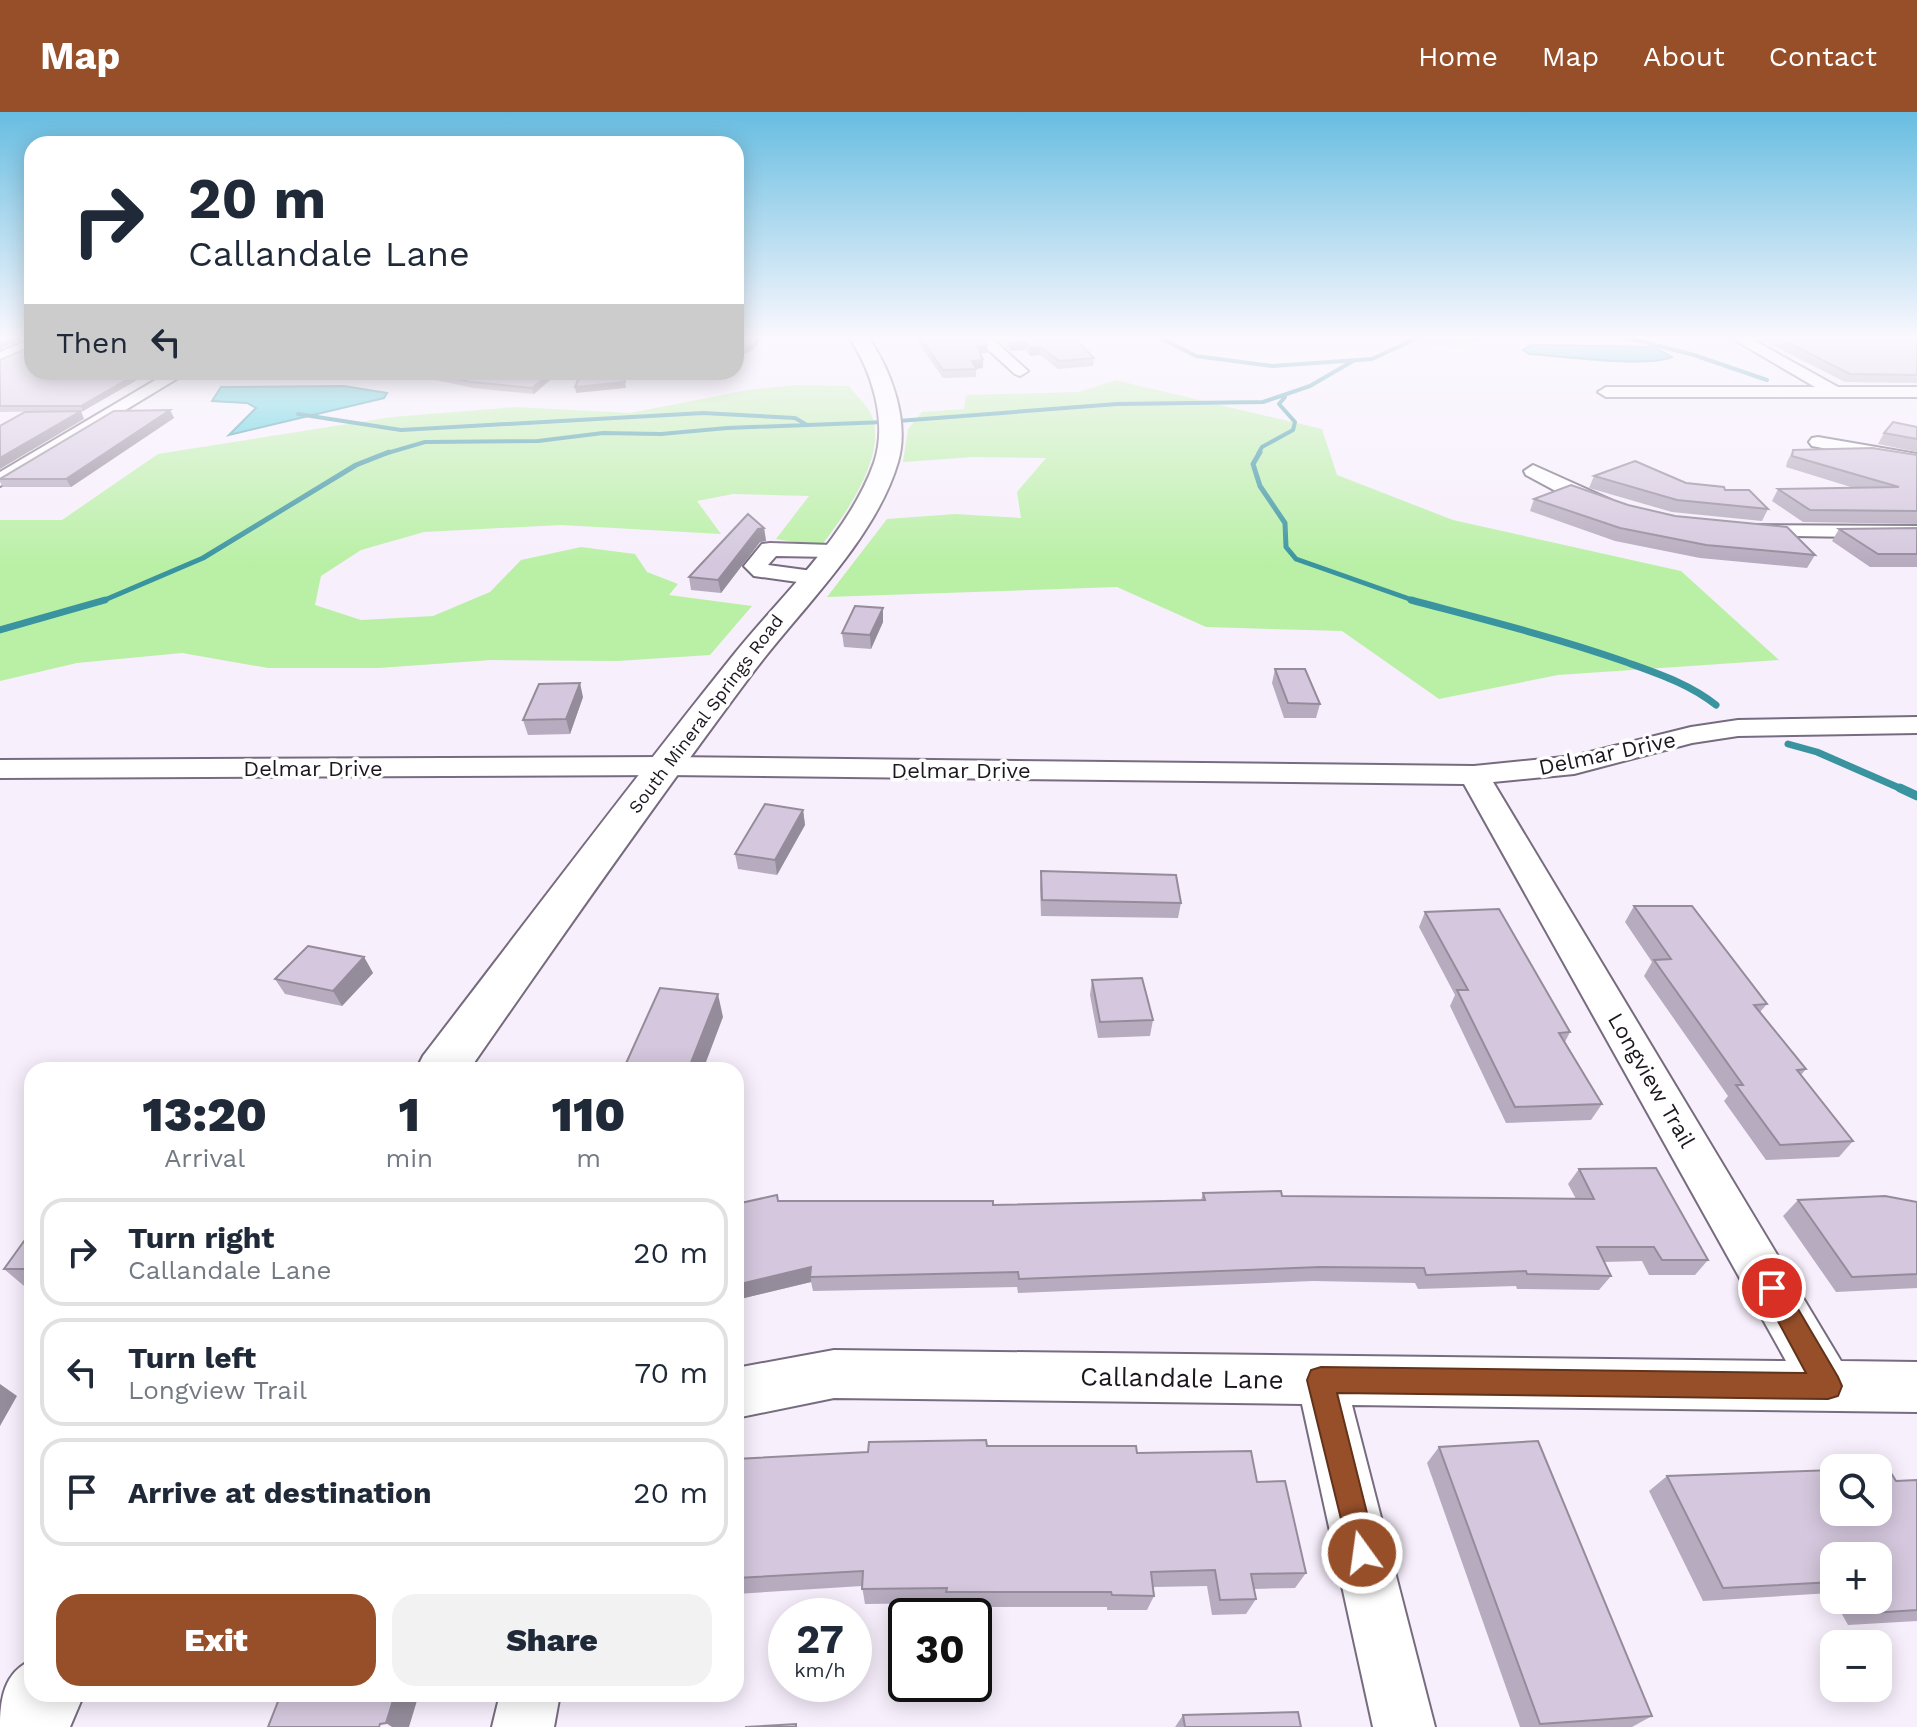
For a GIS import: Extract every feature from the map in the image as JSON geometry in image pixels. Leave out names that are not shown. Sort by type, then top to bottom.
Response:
[{"type":"street","points":[[0,480],[114,411]]},
{"type":"street","name":"South Mineral Springs Road","points":[[447,1062],[665,766],[832,551],[872,494],[886,463],[889,445],[887,411]]},
{"type":"street","points":[[1818,442],[1917,460]]},
{"type":"street","points":[[1533,471],[1572,492],[1629,512]]},
{"type":"street","points":[[1720,529],[1917,532]]},
{"type":"street","points":[[812,577],[762,571],[755,566],[770,549],[832,551]]},
{"type":"street","name":"Delmar Drive","points":[[0,769],[665,766],[1474,775],[1574,765],[1691,735],[1738,728],[1917,725]]},
{"type":"street","name":"Longview Trail","points":[[1474,775],[1828,1386]]},
{"type":"street","name":"Callandale Lane","points":[[744,1391],[834,1374],[1917,1387]]},
{"type":"street","points":[[1321,1380],[1404,1727]]},
{"type":"street","points":[[27,1727],[41,1702]]},
{"type":"street","points":[[523,1727],[528,1702]]},
{"type":"green space","points":[[462,411],[870,411],[875,432],[874,449],[852,502],[821,546],[776,539],[809,496],[733,494],[697,501],[721,534],[561,525],[424,532],[361,550],[321,576],[315,605],[361,620],[433,616],[490,592],[521,560],[581,547],[635,554],[647,572],[678,584],[669,595],[752,606],[710,655],[617,661],[491,660],[379,668],[268,668],[182,653],[77,663],[0,681],[0,520],[62,520],[158,454],[392,417]]},
{"type":"green space","points":[[1248,411],[1322,429],[1337,475],[1453,520],[1681,571],[1779,660],[1558,675],[1439,699],[1342,631],[1206,627],[1117,587],[827,597],[887,519],[955,514],[1021,518],[1017,492],[1046,458],[972,457],[903,462],[908,429],[922,412]]},
{"type":"water","points":[[253,411],[328,411],[229,435]]},
{"type":"building","points":[[80,411],[0,458],[0,426],[25,412]]},
{"type":"building","points":[[113,411],[168,411],[66,479],[0,479]]},
{"type":"building","points":[[1893,422],[1917,427],[1917,439],[1884,433]]},
{"type":"building","points":[[1872,448],[1917,455],[1917,511],[1810,510],[1778,489],[1899,487],[1792,456],[1793,450]]},
{"type":"building","points":[[1635,461],[1686,483],[1724,487],[1725,490],[1749,490],[1768,509],[1677,500],[1594,476]]},
{"type":"building","points":[[1571,485],[1628,505],[1675,516],[1787,527],[1815,555],[1706,545],[1620,528],[1534,499]]},
{"type":"building","points":[[748,514],[764,528],[758,529],[718,580],[689,577]]},
{"type":"building","points":[[1917,528],[1917,554],[1878,554],[1839,529]]},
{"type":"building","points":[[855,606],[883,608],[870,635],[842,633]]},
{"type":"building","points":[[1275,669],[1305,669],[1320,704],[1288,703]]},
{"type":"building","points":[[580,683],[566,719],[523,720],[539,684]]},
{"type":"building","points":[[765,804],[803,810],[775,860],[735,854]]},
{"type":"building","points":[[1041,871],[1176,875],[1181,903],[1042,900]]},
{"type":"building","points":[[1634,906],[1692,906],[1767,1004],[1754,1005],[1806,1069],[1797,1070],[1853,1141],[1780,1145],[1736,1085],[1743,1085],[1654,960],[1671,959]]},
{"type":"building","points":[[1499,909],[1570,1032],[1559,1033],[1602,1104],[1515,1107],[1457,990],[1468,990],[1425,912]]},
{"type":"building","points":[[308,946],[364,957],[333,991],[275,979]]},
{"type":"building","points":[[1142,978],[1153,1020],[1100,1022],[1092,980]]},
{"type":"building","points":[[660,988],[718,994],[691,1062],[627,1062]]},
{"type":"building","points":[[1656,1168],[1708,1260],[1662,1260],[1654,1247],[1597,1247],[1611,1276],[1527,1274],[1526,1271],[1426,1275],[1424,1268],[1320,1267],[1019,1279],[1018,1272],[810,1277],[811,1267],[744,1283],[744,1202],[777,1195],[778,1201],[993,1201],[993,1205],[1205,1200],[1203,1193],[1281,1191],[1282,1196],[1594,1199],[1579,1169]]},
{"type":"building","points":[[1885,1196],[1917,1202],[1917,1274],[1852,1277],[1798,1200]]},
{"type":"building","points":[[24,1241],[24,1269],[4,1269]]},
{"type":"building","points":[[986,1440],[987,1446],[1136,1446],[1137,1453],[1251,1451],[1257,1482],[1285,1481],[1306,1573],[1251,1574],[1256,1599],[1220,1600],[1215,1570],[1151,1572],[1154,1596],[1112,1595],[1111,1592],[946,1592],[947,1588],[862,1589],[863,1571],[744,1578],[744,1459],[868,1452],[869,1442]]},
{"type":"building","points":[[1538,1441],[1652,1716],[1540,1724],[1439,1447]]},
{"type":"building","points":[[1820,1471],[1820,1526],[1892,1526],[1892,1474],[1896,1481],[1917,1480],[1917,1610],[1892,1612],[1892,1542],[1820,1542],[1820,1583],[1723,1588],[1667,1476]]},
{"type":"building","points":[[278,1702],[393,1702],[386,1723],[379,1727],[268,1727]]},
{"type":"building","points":[[1298,1712],[1301,1727],[1185,1727],[1183,1715]]},
{"type":"building","points":[[796,1724],[796,1727],[745,1727]]},
{"type":"waterway","points":[[807,425],[1022,411]]},
{"type":"waterway","points":[[1258,454],[1262,447],[1293,430],[1295,422],[1286,411]]},
{"type":"waterway","points":[[298,414],[401,430],[703,413],[795,418],[807,425]]},
{"type":"waterway","points":[[384,454],[425,442],[538,441],[603,433],[661,434],[807,425]]},
{"type":"waterway","points":[[104,600],[203,558],[356,465],[389,452]]},
{"type":"waterway","points":[[1260,452],[1253,464],[1260,486],[1285,523],[1286,547],[1296,559],[1417,602]]},
{"type":"waterway","points":[[0,630],[104,600]]},
{"type":"waterway","points":[[100,602],[104,600]]},
{"type":"waterway","points":[[1411,600],[1417,602]]},
{"type":"waterway","points":[[1417,602],[1623,661],[1660,674],[1716,705]]},
{"type":"waterway","points":[[1788,744],[1817,752],[1904,790]]},
{"type":"waterway","points":[[1900,788],[1917,796]]},
{"type":"route","points":[[1362,1553],[1321,1380],[1828,1386],[1772,1288]]}]
